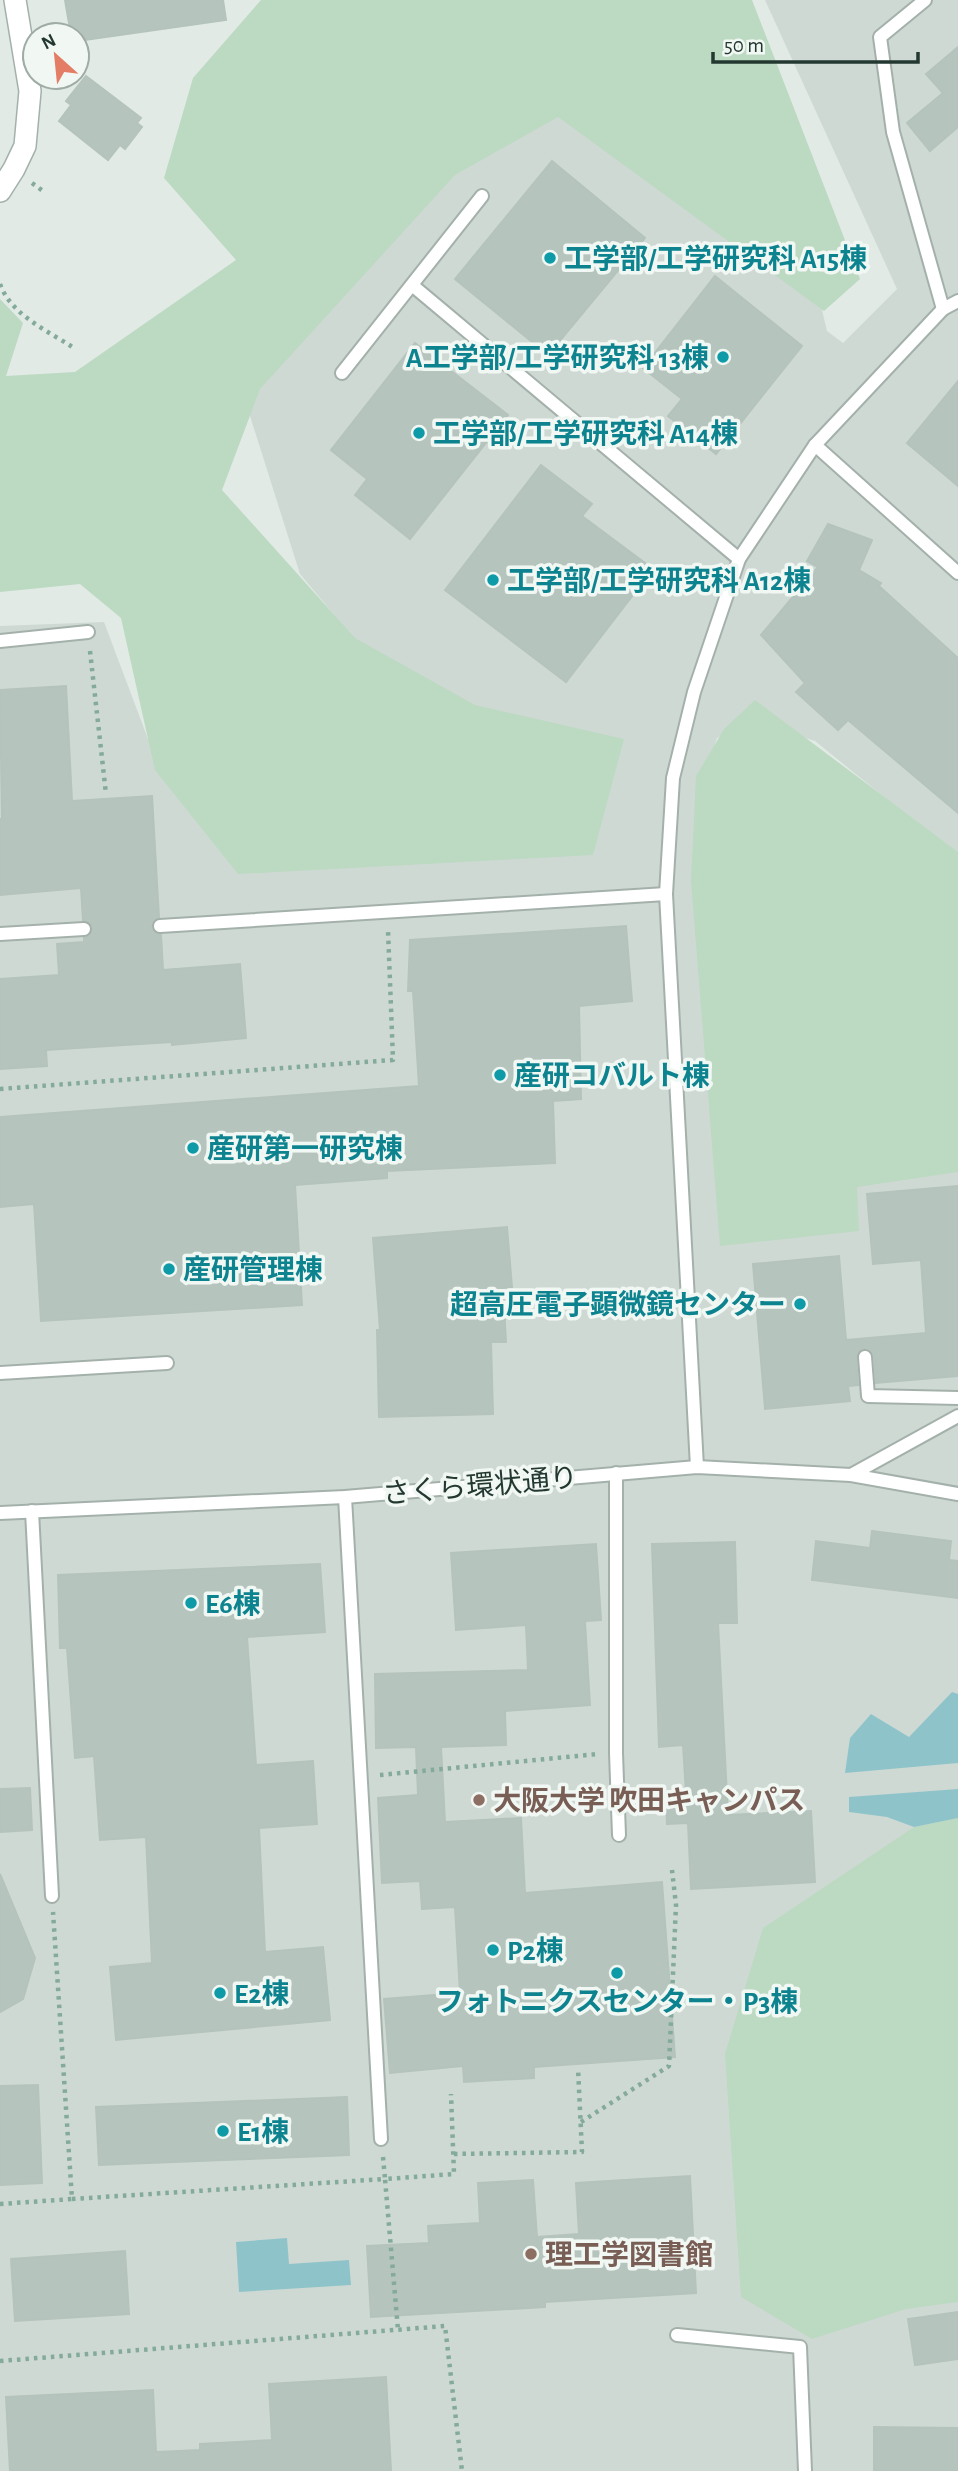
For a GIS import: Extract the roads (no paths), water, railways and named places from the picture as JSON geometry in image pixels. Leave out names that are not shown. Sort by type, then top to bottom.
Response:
[{"type":"street","points":[[0,191],[25,146],[30,91],[11,12]]},
{"type":"lane","points":[[925,0],[880,37],[893,132],[943,309]]},
{"type":"lane","points":[[342,373],[482,197]]},
{"type":"lane","points":[[412,285],[739,559]]},
{"type":"lane","points":[[697,1468],[666,894],[673,778],[694,692],[739,559],[815,445],[943,309],[958,301]]},
{"type":"lane","points":[[815,445],[958,573]]},
{"type":"lane","points":[[0,641],[88,632]]},
{"type":"lane","points":[[160,926],[666,894]]},
{"type":"lane","points":[[0,934],[84,929]]},
{"type":"lane","points":[[864,1357],[868,1396],[958,1398]]},
{"type":"lane","points":[[0,1373],[167,1363]]},
{"type":"lane","points":[[851,1475],[958,1416]]},
{"type":"lane","name":"さくら環状通り","points":[[0,1513],[345,1497],[697,1468],[851,1475],[958,1494]]},
{"type":"lane","points":[[616,1474],[616,1753],[620,1835]]},
{"type":"lane","points":[[345,1497],[381,2138]]},
{"type":"lane","points":[[32,1511],[52,1896]]},
{"type":"lane","points":[[677,2335],[800,2347],[805,2471]]},
{"type":"water","points":[[952,1692],[958,1694],[958,1763],[845,1773],[850,1738],[871,1714],[909,1737]]},
{"type":"water","points":[[958,1789],[958,1818],[914,1827],[887,1817],[849,1812],[849,1797]]},
{"type":"water","points":[[287,2238],[289,2264],[349,2260],[351,2285],[239,2292],[236,2242]]},
{"type":"place","name":"工学部/工学研究科 A15棟","points":[[550,258]]},
{"type":"place","name":"A工学部/工学研究科 13棟","points":[[723,357]]},
{"type":"place","name":"工学部/工学研究科 A14棟","points":[[419,433]]},
{"type":"place","name":"工学部/工学研究科 A12棟","points":[[493,580]]},
{"type":"place","name":"産研コバルト棟","points":[[500,1075]]},
{"type":"place","name":"産研第一研究棟","points":[[193,1148]]},
{"type":"place","name":"産研管理棟","points":[[169,1269]]},
{"type":"place","name":"超高圧電子顕微鏡センター","points":[[800,1304]]},
{"type":"place","name":"E6棟","points":[[191,1603]]},
{"type":"place","name":"大阪大学 吹田キャンパス","points":[[479,1800]]},
{"type":"place","name":"P2棟","points":[[493,1950]]},
{"type":"place","name":"フォトニクスセンター・P3棟","points":[[617,1973]]},
{"type":"place","name":"E2棟","points":[[220,1993]]},
{"type":"place","name":"E1棟","points":[[223,2131]]},
{"type":"place","name":"理工学図書館","points":[[531,2254]]}]
